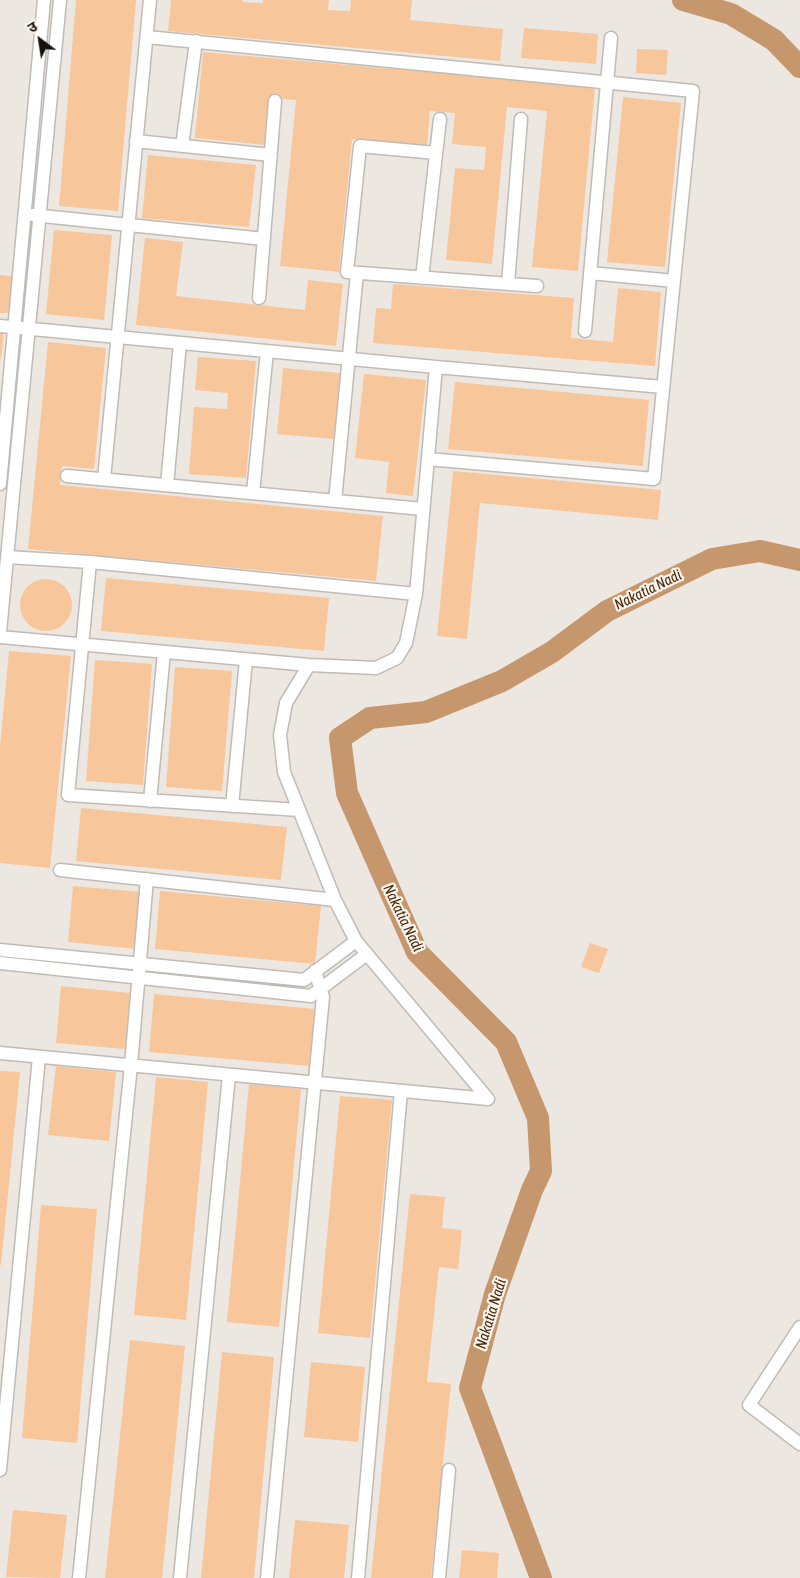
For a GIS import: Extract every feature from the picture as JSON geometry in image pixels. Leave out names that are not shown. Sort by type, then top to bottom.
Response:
[{"type":"street","points":[[0,484],[44,0]]},
{"type":"street","points":[[0,632],[2,586],[7,557],[60,0]]},
{"type":"street","points":[[104,479],[150,0]]},
{"type":"street","points":[[147,37],[693,91],[654,480],[428,460]]},
{"type":"street","points":[[585,331],[611,38]]},
{"type":"street","points":[[182,146],[196,42]]},
{"type":"street","points":[[259,298],[275,100]]},
{"type":"street","points":[[422,278],[440,119]]},
{"type":"street","points":[[508,284],[521,119]]},
{"type":"street","points":[[136,141],[271,155]]},
{"type":"street","points":[[436,153],[360,146],[347,272],[536,286]]},
{"type":"street","points":[[25,214],[264,239]]},
{"type":"street","points":[[335,501],[358,273]]},
{"type":"street","points":[[590,273],[674,281]]},
{"type":"street","points":[[0,326],[436,368],[663,387]]},
{"type":"street","points":[[167,485],[180,343]]},
{"type":"street","points":[[254,493],[267,351]]},
{"type":"street","points":[[0,637],[309,665],[376,668],[397,658],[406,643],[416,594],[436,368]]},
{"type":"street","points":[[67,476],[424,509]]},
{"type":"street","points":[[7,557],[90,562],[416,594]]},
{"type":"street","points":[[90,562],[68,795],[299,810]]},
{"type":"street","points":[[150,801],[164,652]]},
{"type":"street","points":[[232,806],[246,660]]},
{"type":"street","points":[[0,1053],[488,1100],[356,941],[335,900],[284,772],[280,735],[286,703],[309,665]]},
{"type":"street","points":[[60,870],[335,900]]},
{"type":"street","points":[[79,1578],[131,1065],[147,879]]},
{"type":"street","points":[[0,950],[304,980],[356,941]]},
{"type":"street","points":[[0,963],[311,996],[367,954]]},
{"type":"street","points":[[267,1578],[323,997],[315,971]]},
{"type":"street","points":[[0,1470],[39,1056]]},
{"type":"street","points":[[180,1578],[228,1075]]},
{"type":"street","points":[[358,1578],[401,1091]]},
{"type":"street","points":[[800,1327],[749,1405],[800,1444]]},
{"type":"street","points":[[439,1578],[449,1470]]},
{"type":"building","points":[[76,0],[136,0],[118,211],[59,206]]},
{"type":"building","points":[[171,0],[242,0],[242,2],[263,3],[263,0],[329,0],[328,10],[350,11],[351,0],[412,0],[410,20],[503,29],[500,61],[168,31]]},
{"type":"building","points":[[524,28],[598,34],[596,64],[521,58]]},
{"type":"building","points":[[637,49],[668,50],[666,75],[636,73]]},
{"type":"building","points":[[203,52],[595,87],[578,271],[532,267],[547,111],[507,107],[492,264],[446,260],[455,168],[484,170],[486,147],[452,144],[455,113],[430,111],[427,145],[352,139],[339,272],[280,266],[296,100],[270,98],[266,145],[195,138]]},
{"type":"building","points":[[623,97],[681,103],[665,267],[607,262]]},
{"type":"building","points":[[148,155],[256,165],[249,227],[142,218]]},
{"type":"building","points":[[54,230],[112,235],[104,320],[46,314]]},
{"type":"building","points":[[145,238],[183,242],[176,296],[305,310],[308,280],[343,284],[336,346],[136,325]]},
{"type":"building","points":[[0,275],[12,276],[8,313],[0,313]]},
{"type":"building","points":[[393,284],[574,298],[571,338],[613,342],[618,288],[661,292],[655,366],[373,343],[376,308],[391,309]]},
{"type":"building","points":[[0,332],[4,332],[1,359],[0,359]]},
{"type":"building","points":[[48,342],[106,348],[94,469],[62,466],[60,485],[383,516],[376,581],[28,549]]},
{"type":"building","points":[[198,357],[256,361],[246,478],[189,474],[194,407],[227,409],[228,393],[195,390]]},
{"type":"building","points":[[283,368],[340,373],[334,439],[277,434]]},
{"type":"building","points":[[364,374],[426,380],[413,496],[386,493],[389,462],[355,458]]},
{"type":"building","points":[[455,382],[649,400],[643,466],[448,449]]},
{"type":"building","points":[[453,471],[661,490],[658,520],[480,503],[467,639],[437,636]]},
{"type":"building","points":[[106,578],[329,598],[324,651],[101,631]]},
{"type":"building","points":[[46,579],[56,581],[64,587],[70,595],[72,605],[70,615],[64,623],[56,629],[46,631],[36,629],[28,623],[22,615],[20,605],[22,595],[28,587],[36,581]]},
{"type":"building","points":[[9,651],[71,656],[50,868],[0,863],[0,747]]},
{"type":"building","points":[[95,660],[152,664],[143,785],[86,781]]},
{"type":"building","points":[[175,667],[232,671],[222,791],[166,787]]},
{"type":"building","points":[[81,808],[287,827],[281,880],[76,861]]},
{"type":"building","points":[[73,886],[142,892],[137,949],[68,942]]},
{"type":"building","points":[[160,891],[321,906],[315,964],[155,949]]},
{"type":"building","points":[[590,943],[608,949],[599,973],[581,967]]},
{"type":"building","points":[[61,986],[130,993],[125,1049],[56,1043]]},
{"type":"building","points":[[154,994],[315,1009],[309,1066],[149,1052]]},
{"type":"building","points":[[56,1066],[116,1072],[109,1141],[48,1135]]},
{"type":"building","points":[[0,1071],[20,1072],[1,1265],[0,1265]]},
{"type":"building","points":[[156,1077],[208,1082],[186,1320],[134,1315]]},
{"type":"building","points":[[249,1084],[301,1089],[279,1327],[227,1322]]},
{"type":"building","points":[[340,1096],[392,1100],[370,1338],[318,1333]]},
{"type":"building","points":[[410,1194],[445,1197],[442,1228],[462,1230],[458,1269],[439,1267],[427,1382],[451,1384],[431,1578],[371,1578]]},
{"type":"building","points":[[41,1205],[97,1209],[77,1443],[22,1438]]},
{"type":"building","points":[[130,1340],[185,1346],[162,1578],[105,1578]]},
{"type":"building","points":[[222,1352],[274,1357],[254,1578],[201,1578]]},
{"type":"building","points":[[311,1362],[365,1367],[358,1442],[304,1437]]},
{"type":"building","points":[[13,1510],[67,1515],[60,1578],[6,1577]]},
{"type":"building","points":[[295,1520],[349,1525],[344,1578],[289,1578]]},
{"type":"building","points":[[462,1550],[499,1553],[497,1578],[459,1578]]},
{"type":"waterway","name":"Nakatia Nadi","points":[[683,0],[731,14],[774,40],[800,67]]},
{"type":"waterway","name":"Nakatia Nadi","points":[[541,1578],[470,1388],[495,1294],[532,1190],[541,1171],[538,1118],[506,1042],[417,952],[347,793],[340,738],[370,718],[426,712],[502,681],[552,652],[607,611],[712,559],[760,551],[800,560]]}]
